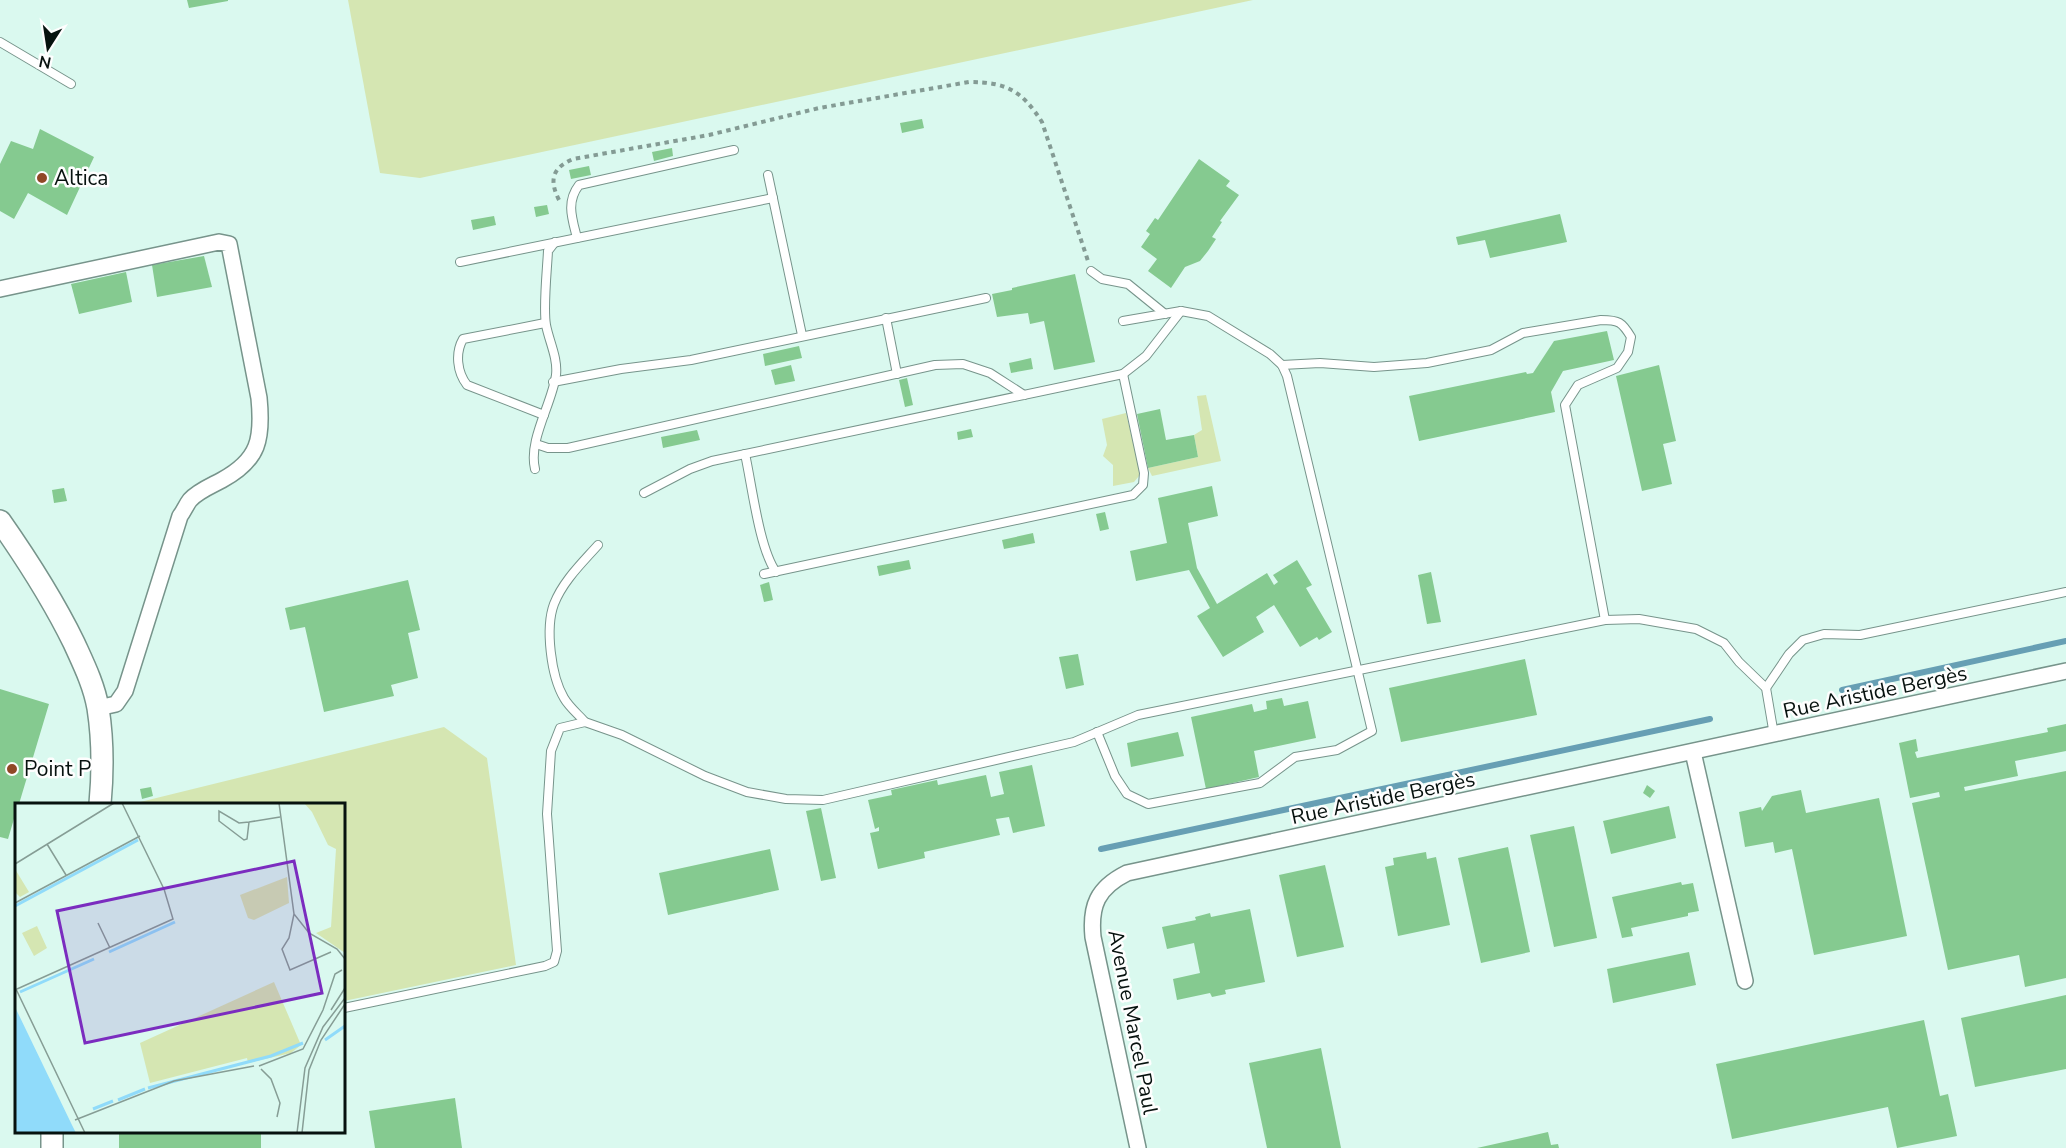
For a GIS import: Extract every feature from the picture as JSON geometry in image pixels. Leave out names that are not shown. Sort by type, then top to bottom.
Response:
[{"type":"main road","points":[[0,521],[38,576],[61,616],[90,677],[98,708],[103,752],[100,803]]},
{"type":"street","points":[[0,289],[219,242],[229,244],[259,398],[262,421],[259,440],[251,458],[238,471],[191,500],[180,516],[125,691],[116,704],[98,708]]},
{"type":"street","name":"Rue Aristide Bergès","points":[[1094,904],[1112,881],[1127,873],[2066,671]]},
{"type":"street","points":[[1693,752],[1744,981]]},
{"type":"street","name":"Avenue Marcel Paul","points":[[1094,904],[1092,920],[1094,938],[1138,1148]]},
{"type":"lane","points":[[0,42],[71,84]]},
{"type":"lane","points":[[576,238],[570,207],[573,193],[579,185],[734,150]]},
{"type":"lane","points":[[768,175],[802,335]]},
{"type":"lane","points":[[460,262],[773,198]]},
{"type":"lane","points":[[535,469],[533,459],[536,444],[556,373],[554,352],[545,323],[548,251],[555,242]]},
{"type":"lane","points":[[1091,271],[1102,279],[1128,284],[1165,314]]},
{"type":"lane","points":[[554,382],[621,369],[691,360],[986,298]]},
{"type":"lane","points":[[644,493],[690,469],[712,461],[1123,374],[1146,356],[1181,311]]},
{"type":"lane","points":[[1096,732],[1115,776],[1126,794],[1148,804],[1260,783],[1295,757],[1337,750],[1372,731],[1287,376],[1282,365],[1270,354],[1208,316],[1181,311],[1123,321]]},
{"type":"lane","points":[[886,318],[897,374]]},
{"type":"lane","points":[[1282,365],[1320,363],[1374,367],[1417,364],[1491,350],[1523,333],[1601,320],[1612,320],[1623,324],[1631,337],[1628,352],[1617,368],[1578,385],[1565,405],[1605,620]]},
{"type":"lane","points":[[544,415],[467,385],[462,378],[457,356],[463,339],[545,323]]},
{"type":"lane","points":[[536,444],[548,448],[568,448],[935,365],[963,364],[990,373],[1024,395]]},
{"type":"lane","points":[[764,574],[1133,495],[1143,484],[1144,473],[1123,374]]},
{"type":"lane","points":[[745,454],[765,546],[769,561],[776,572]]},
{"type":"lane","points":[[598,545],[570,576],[554,605],[549,648],[564,698],[585,722],[622,735],[705,776],[747,792],[786,799],[824,800],[1074,742],[1138,715],[1605,620],[1639,619],[1696,629],[1724,643],[1739,662],[1766,688],[1774,735]]},
{"type":"lane","points":[[1766,688],[1789,654],[1803,640],[1824,634],[1860,635],[2066,592]]},
{"type":"lane","points":[[345,1008],[545,966],[554,962],[557,951],[547,814],[551,752],[560,728],[585,722]]},
{"type":"path","points":[[570,207],[559,200],[553,188],[553,175],[563,164],[573,159],[709,135],[819,108],[969,82],[990,82],[1013,90],[1029,102],[1042,122],[1091,271]]},
{"type":"green space","points":[[348,0],[1253,0],[420,178],[380,173]]},
{"type":"green space","points":[[1206,395],[1221,461],[1152,476],[1148,468],[1198,457],[1194,435],[1202,430],[1197,396]]},
{"type":"green space","points":[[1126,413],[1139,476],[1134,482],[1113,486],[1113,465],[1103,456],[1107,445],[1102,419]]},
{"type":"green space","points":[[444,727],[487,758],[516,965],[345,1001],[345,803],[136,803]]},
{"type":"building","points":[[187,0],[228,0],[228,1],[189,8]]},
{"type":"building","points":[[922,119],[924,128],[902,133],[900,123]]},
{"type":"building","name":"Altica","points":[[40,129],[94,157],[67,215],[28,193],[14,219],[0,211],[0,164],[11,141],[33,149]]},
{"type":"building","points":[[672,148],[673,156],[654,161],[652,152]]},
{"type":"building","points":[[1199,159],[1230,181],[1226,186],[1239,195],[1220,221],[1222,222],[1212,237],[1216,239],[1208,251],[1200,261],[1185,267],[1171,288],[1148,271],[1157,259],[1141,247],[1150,234],[1146,231],[1155,218],[1158,220]]},
{"type":"building","points":[[589,166],[591,175],[571,179],[569,170]]},
{"type":"building","points":[[547,205],[549,214],[536,217],[534,207]]},
{"type":"building","points":[[1560,214],[1567,242],[1490,258],[1485,240],[1458,245],[1456,237]]},
{"type":"building","points":[[494,216],[496,225],[473,230],[471,220]]},
{"type":"building","points":[[204,256],[212,287],[157,297],[152,265]]},
{"type":"building","points":[[126,272],[132,302],[79,314],[71,284]]},
{"type":"building","points":[[1075,274],[1095,362],[1054,370],[1044,321],[1030,324],[1028,313],[997,317],[992,294]]},
{"type":"building","points":[[1607,331],[1614,360],[1563,371],[1551,392],[1555,412],[1419,441],[1409,396],[1526,372],[1527,374],[1533,373],[1554,341]]},
{"type":"building","points":[[799,346],[802,358],[765,366],[763,354]]},
{"type":"building","points":[[1031,358],[1033,369],[1011,373],[1009,363]]},
{"type":"building","points":[[791,365],[795,381],[775,385],[771,370]]},
{"type":"building","points":[[1659,365],[1676,441],[1663,444],[1672,484],[1642,491],[1616,376]]},
{"type":"building","points":[[907,378],[913,405],[905,407],[899,380]]},
{"type":"building","points":[[1160,409],[1166,440],[1194,435],[1198,457],[1148,468],[1137,414]]},
{"type":"building","points":[[971,429],[973,437],[958,440],[957,432]]},
{"type":"building","points":[[697,430],[700,440],[663,448],[661,437]]},
{"type":"building","points":[[1212,486],[1218,516],[1188,523],[1197,568],[1217,604],[1267,573],[1274,585],[1278,582],[1273,575],[1297,560],[1312,585],[1306,588],[1332,632],[1319,640],[1317,637],[1300,647],[1274,605],[1256,617],[1264,632],[1223,657],[1197,616],[1210,608],[1189,570],[1136,581],[1130,551],[1167,543],[1158,498]]},
{"type":"building","points":[[64,488],[67,501],[54,503],[52,490]]},
{"type":"building","points":[[1105,512],[1109,529],[1100,531],[1096,514]]},
{"type":"building","points":[[1033,533],[1035,543],[1004,549],[1002,540]]},
{"type":"building","points":[[909,560],[911,569],[879,576],[877,566]]},
{"type":"building","points":[[1431,572],[1441,622],[1427,624],[1418,575]]},
{"type":"building","points":[[408,580],[420,630],[408,633],[418,678],[391,685],[394,696],[324,712],[305,627],[290,630],[285,608]]},
{"type":"building","points":[[769,582],[773,600],[764,602],[760,585]]},
{"type":"building","points":[[1078,654],[1084,685],[1066,689],[1059,657]]},
{"type":"building","points":[[1525,659],[1537,715],[1401,742],[1389,688]]},
{"type":"building","name":"Point P","points":[[0,689],[49,704],[19,803],[15,803],[15,815],[8,839],[0,837]]},
{"type":"building","points":[[1282,698],[1284,706],[1308,701],[1316,738],[1254,751],[1259,777],[1206,789],[1191,717],[1252,704],[1254,712],[1267,709],[1266,701]]},
{"type":"building","points":[[2066,724],[2066,751],[2015,761],[2018,776],[1964,787],[1965,791],[2066,771],[2066,978],[2025,987],[2019,955],[1948,970],[1912,803],[1940,797],[1939,792],[1910,798],[1899,743],[1916,739],[1917,758],[2048,732],[2047,728]]},
{"type":"building","points":[[1178,732],[1184,756],[1131,767],[1127,743]]},
{"type":"building","points":[[1032,765],[1045,826],[1013,833],[1009,817],[996,819],[1000,835],[924,852],[925,858],[878,869],[870,833],[879,831],[879,827],[875,829],[868,800],[892,795],[891,790],[937,780],[938,785],[986,775],[991,797],[1004,794],[999,772]]},
{"type":"building","points":[[1647,785],[1655,791],[1650,798],[1643,793]]},
{"type":"building","points":[[151,787],[153,796],[142,799],[140,789]]},
{"type":"building","points":[[1801,790],[1806,813],[1879,798],[1907,936],[1814,955],[1792,849],[1775,853],[1773,842],[1745,847],[1739,812],[1761,807],[1762,811],[1772,796]]},
{"type":"building","points":[[1669,806],[1676,838],[1611,854],[1603,821]]},
{"type":"building","points":[[821,808],[836,878],[821,881],[806,811]]},
{"type":"building","points":[[1574,826],[1597,938],[1554,947],[1530,835]]},
{"type":"building","points":[[1508,847],[1530,952],[1481,963],[1458,858]]},
{"type":"building","points":[[770,849],[779,890],[668,915],[659,873]]},
{"type":"building","points":[[1426,852],[1427,859],[1436,857],[1450,925],[1398,936],[1385,867],[1394,865],[1393,858]]},
{"type":"building","points":[[1325,865],[1344,947],[1297,957],[1279,875]]},
{"type":"building","points":[[1681,882],[1682,885],[1693,883],[1699,911],[1688,913],[1688,916],[1631,928],[1633,936],[1622,938],[1612,897]]},
{"type":"building","points":[[1250,909],[1265,982],[1225,990],[1226,994],[1212,997],[1210,993],[1177,1000],[1173,979],[1200,973],[1194,943],[1167,949],[1162,927],[1196,920],[1195,917],[1210,913],[1211,917]]},
{"type":"building","points":[[1689,952],[1696,985],[1613,1003],[1607,969]]},
{"type":"building","points":[[2066,995],[2066,1069],[1975,1087],[1961,1018]]},
{"type":"building","points":[[1924,1020],[1940,1096],[1948,1094],[1957,1136],[1897,1148],[1888,1107],[1732,1139],[1716,1064]]},
{"type":"building","points":[[1321,1048],[1341,1148],[1267,1148],[1249,1063]]},
{"type":"building","points":[[455,1098],[462,1148],[375,1148],[369,1111]]},
{"type":"building","points":[[1548,1132],[1551,1145],[1558,1144],[1559,1148],[1477,1148]]},
{"type":"building","points":[[119,1133],[261,1133],[261,1148],[119,1148]]},
{"type":"waterway","points":[[1842,690],[2066,641]]},
{"type":"waterway","points":[[1101,849],[1710,719]]},
{"type":"place","name":"Altica","points":[[42,178]]},
{"type":"place","name":"Point P","points":[[12,769]]}]
